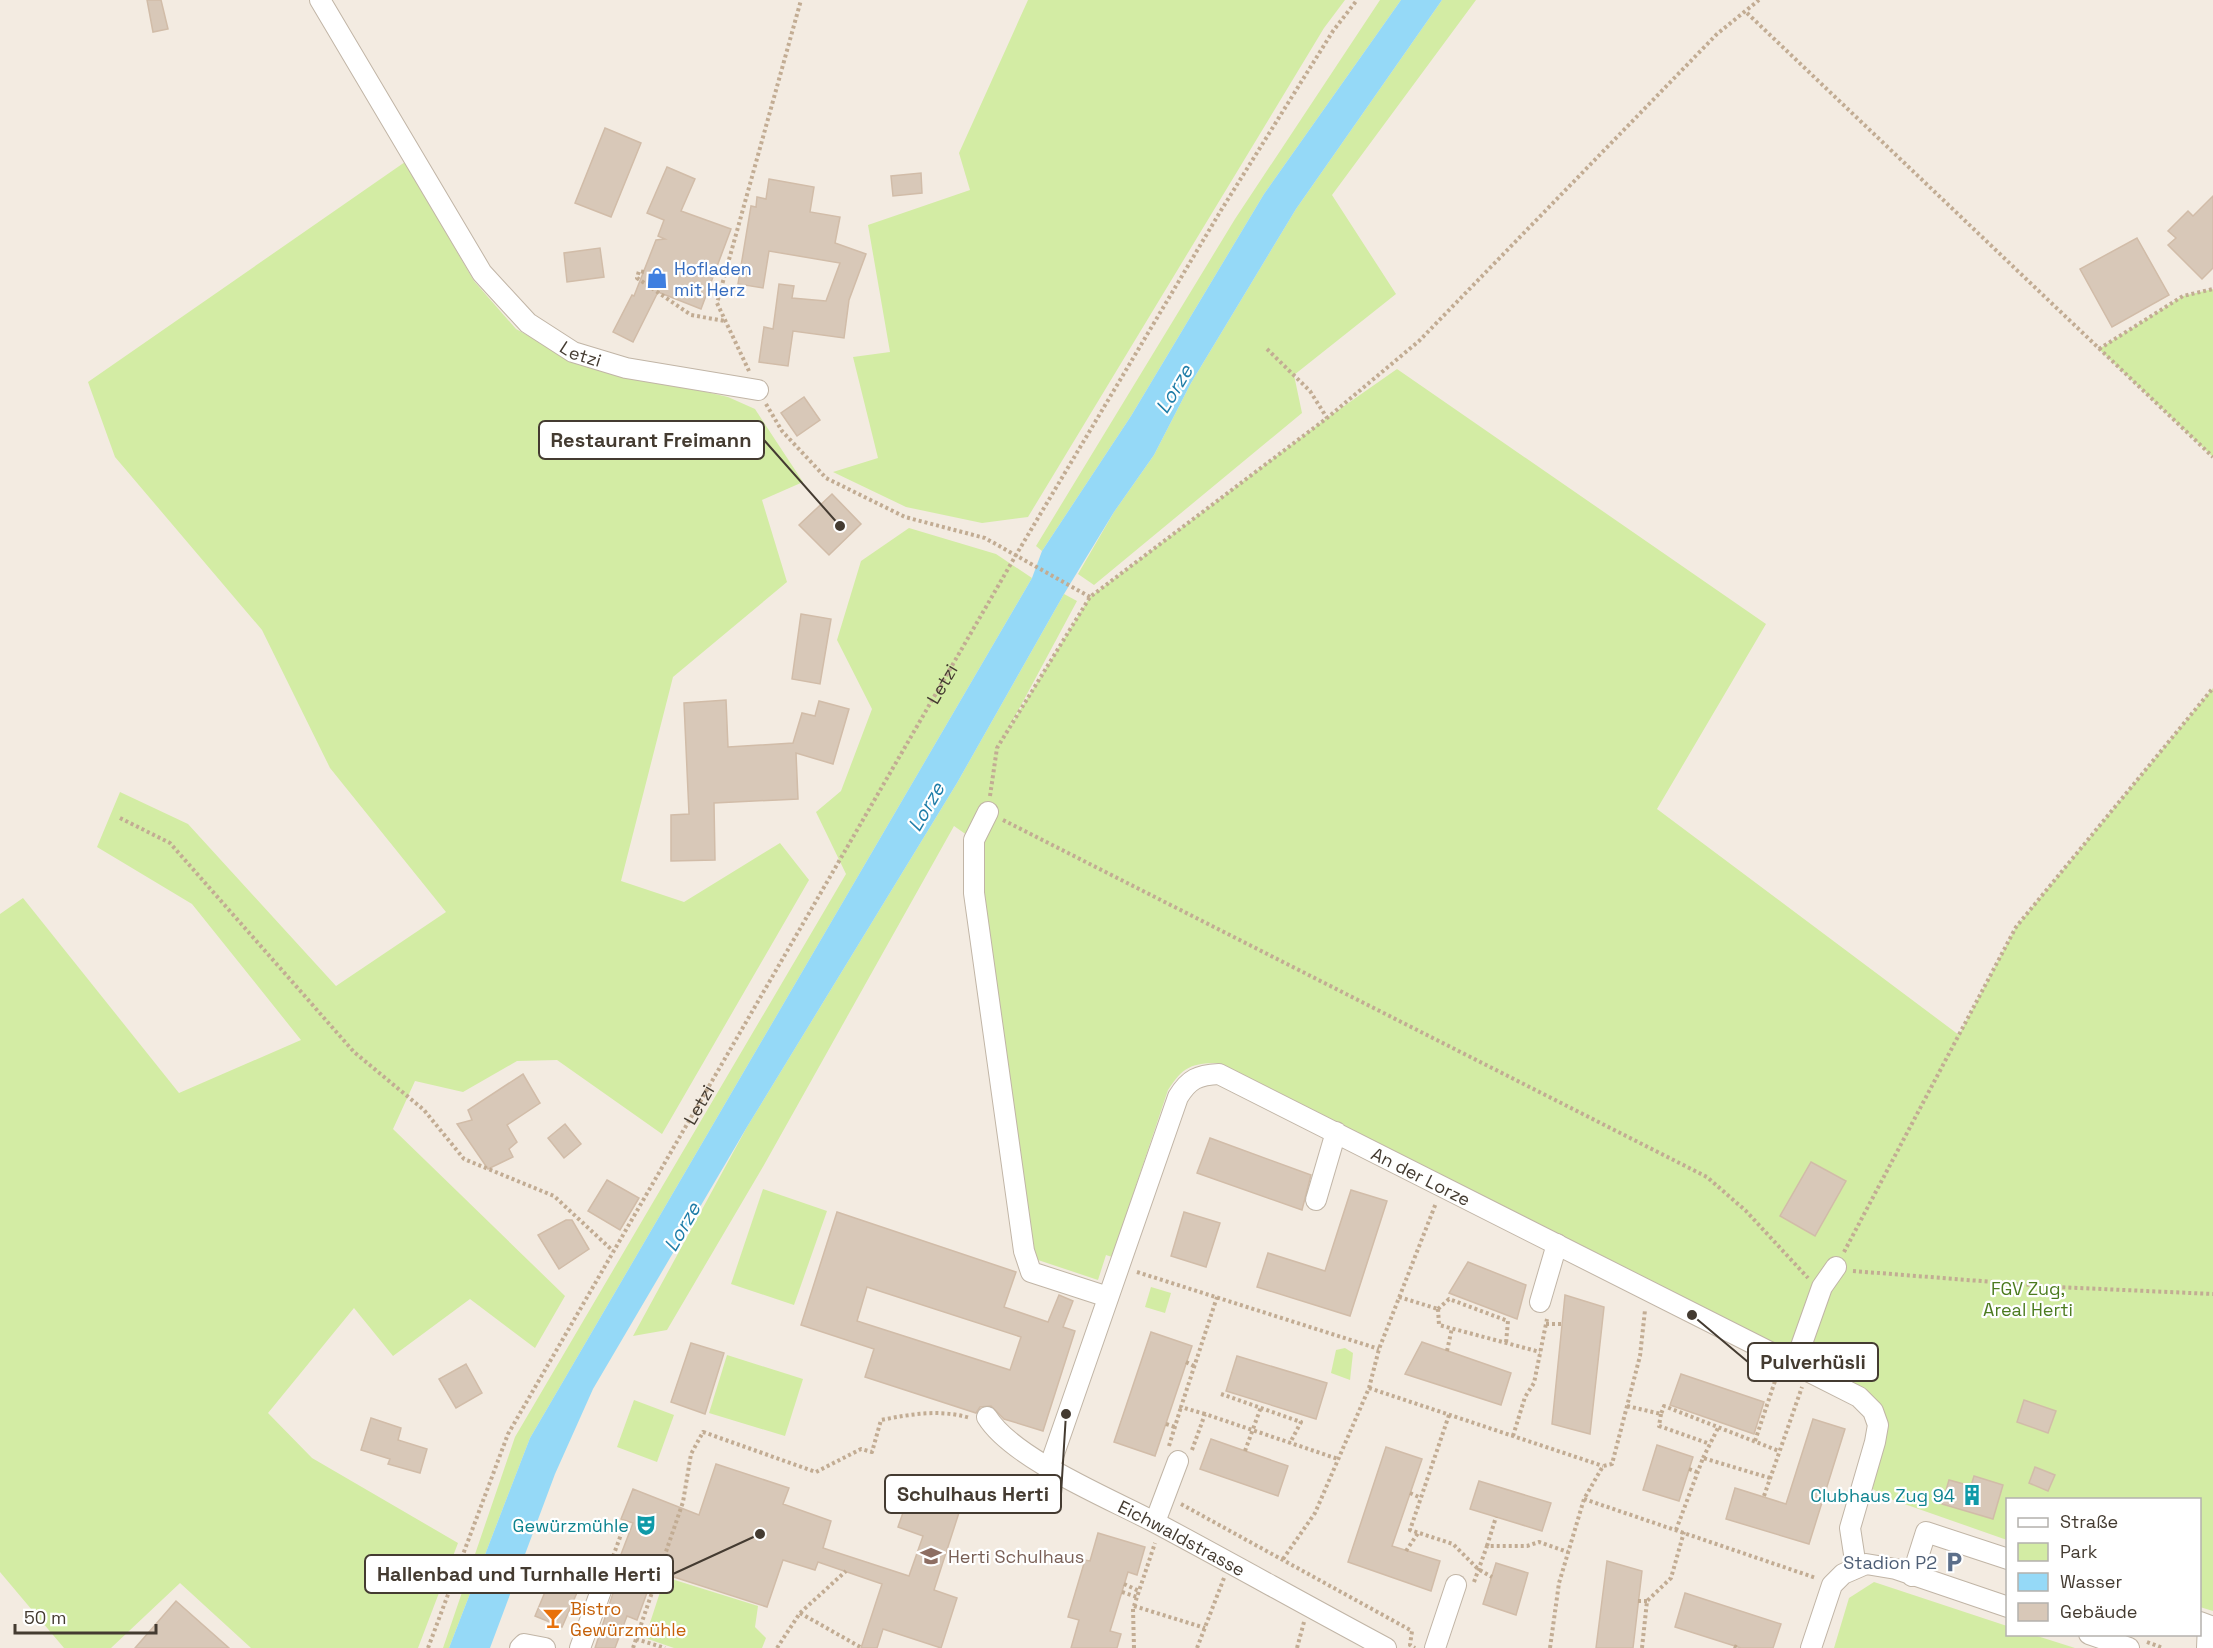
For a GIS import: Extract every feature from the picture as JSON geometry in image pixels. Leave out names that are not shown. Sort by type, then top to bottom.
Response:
[{"type":"street","name":"Letzi","points":[[320,0],[482,273],[528,323],[573,352],[626,368],[758,390]]},
{"type":"street","points":[[988,812],[974,840],[974,892],[1024,1251],[1031,1272],[1108,1297]]},
{"type":"street","name":"An der Lorze","points":[[1048,1468],[1178,1097],[1186,1083],[1200,1074],[1219,1074],[1443,1185],[1794,1366],[1859,1397],[1873,1411],[1878,1425],[1850,1528],[1856,1567]]},
{"type":"street","points":[[1316,1200],[1336,1132]]},
{"type":"street","points":[[1540,1302],[1557,1244]]},
{"type":"street","points":[[1794,1366],[1822,1287],[1836,1267]]},
{"type":"street","name":"Eichwaldstrasse","points":[[989,1421],[1048,1468],[1386,1648]]},
{"type":"street","points":[[1160,1528],[1184,1458]]},
{"type":"street","points":[[1912,1576],[1926,1532],[2006,1559]]},
{"type":"street","points":[[1810,1648],[1832,1585],[1843,1574],[1856,1567],[1880,1565],[2006,1607]]},
{"type":"street","points":[[580,1648],[606,1577]]},
{"type":"street","points":[[1435,1648],[1463,1588]]},
{"type":"street","points":[[2201,1623],[2208,1625],[2207,1648]]},
{"type":"street","points":[[2092,1636],[2129,1648]]},
{"type":"street","points":[[520,1648],[524,1644],[545,1648]]},
{"type":"path","points":[[801,0],[717,303],[758,390],[782,431],[826,478],[905,517],[985,538],[1090,597]]},
{"type":"path","name":"Letzi","points":[[428,1648],[508,1434],[1016,555],[1220,213],[1333,31],[1357,0]]},
{"type":"path","points":[[1759,0],[1747,13],[1717,34],[1419,341],[1327,418],[1090,597],[997,748],[988,812],[1707,1177],[1746,1211],[1808,1277],[1822,1287]]},
{"type":"path","points":[[1747,13],[2213,457]]},
{"type":"path","points":[[645,272],[639,271],[637,279],[691,315],[726,321]]},
{"type":"path","points":[[2099,349],[2183,296],[2213,289]]},
{"type":"path","points":[[1267,349],[1310,391],[1327,418]]},
{"type":"path","points":[[2213,688],[2016,927],[1836,1267],[1852,1271],[2057,1287],[2213,1294]]},
{"type":"path","points":[[120,818],[170,843],[354,1052],[424,1110],[464,1159],[554,1196],[614,1251]]},
{"type":"path","points":[[1283,1559],[1315,1513],[1368,1388],[1379,1349],[1443,1185]]},
{"type":"path","points":[[1119,1266],[1379,1349]]},
{"type":"path","points":[[1368,1388],[1603,1466],[1612,1464],[1640,1356],[1648,1291]]},
{"type":"path","points":[[1217,1297],[1181,1407],[1338,1459]]},
{"type":"path","points":[[1399,1297],[1438,1309]]},
{"type":"path","points":[[1438,1309],[1449,1299],[1481,1308],[1508,1321],[1506,1343]]},
{"type":"path","points":[[1438,1309],[1439,1325],[1540,1352]]},
{"type":"path","points":[[1546,1324],[1563,1324]]},
{"type":"path","points":[[1447,1351],[1452,1328]]},
{"type":"path","points":[[1186,1362],[1194,1366]]},
{"type":"path","points":[[1755,1441],[1794,1366]]},
{"type":"path","points":[[1764,1497],[1779,1452],[1794,1366]]},
{"type":"path","points":[[1513,1436],[1525,1397],[1534,1383]]},
{"type":"path","points":[[1221,1394],[1301,1422],[1290,1443]]},
{"type":"path","points":[[1274,1412],[1275,1406]]},
{"type":"path","points":[[1627,1406],[1661,1414]]},
{"type":"path","points":[[1710,1444],[1659,1426],[1664,1406],[1709,1420],[1779,1452]]},
{"type":"path","points":[[1245,1451],[1261,1407]]},
{"type":"path","points":[[633,1648],[683,1502],[691,1454],[704,1432],[816,1472],[861,1449],[872,1452],[881,1420],[918,1413],[950,1412],[989,1421]]},
{"type":"path","points":[[1184,1458],[1205,1414]]},
{"type":"path","points":[[1449,1415],[1410,1530],[1453,1544],[1478,1569],[1492,1576]]},
{"type":"path","points":[[1166,1424],[1175,1427]]},
{"type":"path","points":[[1676,1530],[1697,1472],[1719,1426]]},
{"type":"path","points":[[1703,1458],[1770,1478]]},
{"type":"path","points":[[1550,1648],[1559,1583],[1568,1552],[1584,1499],[1603,1466]]},
{"type":"path","points":[[1689,1469],[1697,1472]]},
{"type":"path","points":[[1410,1493],[1421,1498]]},
{"type":"path","points":[[1584,1499],[1832,1585]]},
{"type":"path","points":[[1134,1648],[1134,1606],[1160,1528],[1178,1503],[1412,1631],[1410,1645],[1415,1648]]},
{"type":"path","points":[[1463,1588],[1478,1569],[1496,1517]]},
{"type":"path","points":[[606,1577],[623,1529]]},
{"type":"path","points":[[1642,1648],[1647,1601],[1671,1578],[1684,1532]]},
{"type":"path","points":[[1406,1551],[1418,1533]]},
{"type":"path","points":[[1487,1546],[1527,1546],[1539,1542],[1568,1552]]},
{"type":"path","points":[[777,1648],[800,1613],[846,1571]]},
{"type":"path","points":[[1197,1648],[1227,1572]]},
{"type":"path","points":[[1124,1584],[1139,1591]]},
{"type":"path","points":[[1122,1592],[1137,1597]]},
{"type":"path","points":[[1638,1601],[1647,1601]]},
{"type":"path","points":[[1134,1606],[1204,1628]]},
{"type":"path","points":[[800,1613],[862,1648]]},
{"type":"path","points":[[1297,1648],[1306,1616]]},
{"type":"path","points":[[636,1639],[665,1648]]},
{"type":"green space","points":[[1028,0],[1345,0],[1324,28],[1028,517],[982,523],[906,507],[833,472],[878,458],[853,357],[890,352],[868,225],[970,190],[959,153]]},
{"type":"green space","points":[[1380,0],[1401,0],[1264,194],[1131,416],[1042,551],[1036,546],[1235,219]]},
{"type":"green space","points":[[1442,0],[1476,0],[1332,195],[1396,294],[1294,375],[1302,413],[1094,585],[1078,574],[1114,512],[1154,455],[1191,383],[1296,209]]},
{"type":"green space","points":[[405,162],[474,281],[516,329],[576,362],[728,397],[755,409],[803,482],[762,500],[787,582],[673,677],[621,881],[684,902],[780,843],[809,880],[662,1134],[557,1060],[517,1061],[463,1092],[415,1081],[393,1129],[565,1296],[535,1348],[470,1299],[393,1356],[354,1308],[268,1413],[312,1458],[458,1543],[418,1648],[251,1648],[180,1583],[111,1648],[64,1648],[0,1572],[0,914],[23,898],[179,1093],[301,1040],[192,904],[97,847],[120,792],[188,824],[336,986],[446,912],[330,768],[262,630],[115,457],[88,382]]},
{"type":"green space","points":[[2213,289],[2213,457],[2099,349],[2183,296]]},
{"type":"green space","name":"FGV Zug, Areal Herti","points":[[1397,369],[1766,624],[1657,809],[1959,1035],[2016,927],[2213,688],[2213,1611],[2201,1607],[2201,1498],[2006,1498],[2006,1540],[1893,1500],[1869,1487],[1886,1420],[1820,1369],[1811,1347],[1811,1319],[1789,1354],[1219,1063],[1195,1065],[1183,1071],[1168,1090],[1112,1257],[1106,1255],[1098,1280],[1038,1260],[1024,1251],[974,840],[954,826],[764,1165],[667,1330],[633,1336],[747,1127],[957,783],[1064,594],[1077,601],[1006,733],[1090,597],[1327,418]]},
{"type":"green space","points":[[909,528],[996,554],[1032,578],[530,1438],[449,1648],[443,1648],[515,1437],[846,874],[816,812],[841,791],[872,709],[837,640],[861,561]]},
{"type":"green space","points":[[763,1189],[827,1211],[794,1305],[731,1284]]},
{"type":"green space","points":[[1151,1287],[1171,1293],[1165,1313],[1145,1307]]},
{"type":"green space","points":[[1345,1348],[1353,1353],[1350,1380],[1331,1373],[1336,1350]]},
{"type":"green space","points":[[727,1355],[803,1379],[785,1436],[709,1413]]},
{"type":"green space","points":[[634,1400],[674,1415],[657,1462],[617,1447]]},
{"type":"green space","points":[[665,1577],[758,1606],[755,1627],[766,1638],[762,1648],[674,1648],[645,1638]]},
{"type":"green space","points":[[1874,1582],[2006,1626],[2006,1636],[2037,1636],[2075,1648],[1834,1648],[1849,1598]]},
{"type":"water","name":"Lorze","points":[[1401,0],[1442,0],[1296,209],[1191,383],[1154,455],[1114,512],[1064,594],[957,783],[747,1127],[593,1389],[555,1474],[490,1648],[449,1648],[530,1438],[1032,578],[1042,551],[1131,416],[1264,194]]},
{"type":"building","points":[[147,0],[161,0],[168,29],[153,32]]},
{"type":"building","points":[[605,128],[641,143],[611,217],[575,203]]},
{"type":"building","points":[[667,167],[695,179],[681,211],[731,229],[701,309],[658,292],[633,342],[613,332],[632,295],[634,296],[656,240],[665,239],[658,236],[664,220],[647,213]]},
{"type":"building","points":[[921,173],[922,193],[893,196],[891,176]]},
{"type":"building","points":[[769,179],[814,187],[810,212],[840,217],[835,243],[866,254],[849,300],[844,338],[793,331],[788,366],[759,362],[764,327],[773,329],[779,284],[794,286],[792,298],[826,301],[840,263],[769,251],[763,288],[738,284],[751,206],[756,207],[757,197],[766,199]]},
{"type":"building","points":[[2213,196],[2213,268],[2202,279],[2168,245],[2176,238],[2168,231],[2188,211],[2193,216]]},
{"type":"building","points":[[2137,238],[2169,295],[2112,327],[2080,269]]},
{"type":"building","points":[[600,248],[604,277],[567,282],[564,253]]},
{"type":"building","points":[[804,397],[820,420],[797,436],[781,413]]},
{"type":"building","points":[[832,494],[861,524],[829,555],[799,525]]},
{"type":"building","points":[[801,614],[831,619],[820,684],[792,679]]},
{"type":"building","points":[[726,700],[728,747],[793,743],[802,713],[815,716],[819,701],[849,709],[833,764],[796,753],[798,799],[714,803],[715,860],[671,861],[671,815],[689,814],[684,703]]},
{"type":"building","points":[[523,1074],[540,1103],[507,1125],[517,1142],[509,1149],[513,1157],[488,1169],[457,1124],[472,1120],[468,1110]]},
{"type":"building","points":[[565,1124],[581,1144],[564,1158],[548,1138]]},
{"type":"building","points":[[1210,1138],[1311,1175],[1302,1210],[1197,1173]]},
{"type":"building","points":[[1811,1162],[1846,1181],[1815,1236],[1780,1216]]},
{"type":"building","points":[[607,1180],[639,1198],[620,1230],[588,1211]]},
{"type":"building","points":[[1351,1190],[1387,1201],[1350,1316],[1257,1287],[1268,1253],[1325,1271]]},
{"type":"building","points":[[837,1212],[1016,1272],[1004,1307],[1048,1322],[1059,1295],[1073,1301],[1063,1327],[1075,1331],[1043,1431],[1004,1419],[991,1406],[980,1407],[976,1413],[865,1377],[874,1349],[801,1325]],"holes":[[[867,1287],[1021,1337],[1010,1370],[857,1321]]]},
{"type":"building","points":[[1184,1212],[1220,1223],[1206,1267],[1171,1256]]},
{"type":"building","points":[[566,1220],[572,1220],[589,1249],[559,1269],[538,1235]]},
{"type":"building","points":[[1468,1262],[1526,1285],[1517,1319],[1449,1293]]},
{"type":"building","points":[[1565,1295],[1604,1307],[1590,1434],[1552,1424]]},
{"type":"building","points":[[1151,1332],[1192,1346],[1155,1456],[1114,1442]]},
{"type":"building","points":[[1422,1342],[1511,1373],[1501,1405],[1405,1374]]},
{"type":"building","points":[[691,1343],[724,1353],[705,1414],[671,1402]]},
{"type":"building","points":[[1237,1356],[1327,1383],[1316,1419],[1226,1391]]},
{"type":"building","points":[[466,1364],[482,1393],[456,1408],[439,1379]]},
{"type":"building","points":[[1681,1374],[1764,1402],[1754,1434],[1670,1405]]},
{"type":"building","points":[[2024,1400],[2056,1411],[2048,1433],[2017,1422]]},
{"type":"building","points":[[371,1418],[401,1428],[398,1440],[427,1449],[420,1473],[388,1464],[390,1459],[361,1450]]},
{"type":"building","points":[[1813,1419],[1845,1429],[1809,1544],[1726,1519],[1735,1488],[1786,1504]]},
{"type":"building","points":[[1211,1439],[1288,1466],[1278,1496],[1200,1469]]},
{"type":"building","points":[[1657,1445],[1693,1457],[1679,1501],[1643,1490]]},
{"type":"building","points":[[1386,1447],[1422,1459],[1392,1546],[1440,1561],[1431,1591],[1348,1562]]},
{"type":"building","points":[[716,1464],[789,1488],[783,1504],[831,1521],[823,1548],[909,1576],[923,1536],[898,1527],[915,1478],[965,1494],[934,1590],[957,1598],[941,1648],[883,1629],[877,1648],[861,1648],[882,1584],[818,1562],[815,1570],[783,1560],[767,1607],[655,1571],[637,1620],[627,1616],[615,1648],[595,1648],[617,1581],[615,1570],[633,1523],[621,1519],[633,1489],[699,1515]]},
{"type":"building","points":[[2035,1467],[2055,1475],[2048,1491],[2029,1483]]},
{"type":"building","name":"Clubhaus Zug 94","points":[[1974,1476],[2003,1485],[1993,1519],[1942,1504],[1949,1480],[1971,1486]]},
{"type":"building","points":[[1479,1481],[1551,1503],[1542,1531],[1470,1509]]},
{"type":"building","points":[[1098,1533],[1145,1547],[1137,1575],[1128,1572],[1110,1631],[1121,1634],[1117,1648],[1071,1648],[1079,1620],[1068,1617],[1085,1560],[1090,1561]]},
{"type":"building","points":[[1607,1561],[1642,1571],[1633,1648],[1596,1648]]},
{"type":"building","points":[[1496,1563],[1528,1573],[1516,1615],[1483,1604]]},
{"type":"building","points":[[555,1568],[583,1579],[562,1627],[535,1616]]},
{"type":"building","points":[[1685,1593],[1781,1624],[1773,1648],[1741,1648],[1675,1627]]},
{"type":"building","points":[[176,1601],[229,1648],[135,1648]]},
{"type":"place","name":"Hofladen mit Herz","points":[[657,278]]},
{"type":"place","name":"Restaurant Freimann","points":[[840,526]]},
{"type":"place","name":"Pulverhüsli","points":[[1692,1315]]},
{"type":"place","name":"Schulhaus Herti","points":[[1066,1414]]},
{"type":"place","name":"Clubhaus Zug 94","points":[[1972,1495]]},
{"type":"place","name":"Gewürzmühle","points":[[646,1525]]},
{"type":"place","name":"Hallenbad und Turnhalle Herti","points":[[760,1534]]},
{"type":"place","name":"Herti Schulhaus","points":[[931,1556]]},
{"type":"place","name":"Stadion P2","points":[[1954,1562]]},
{"type":"place","name":"Bistro Gewürzmühle","points":[[553,1618]]}]
